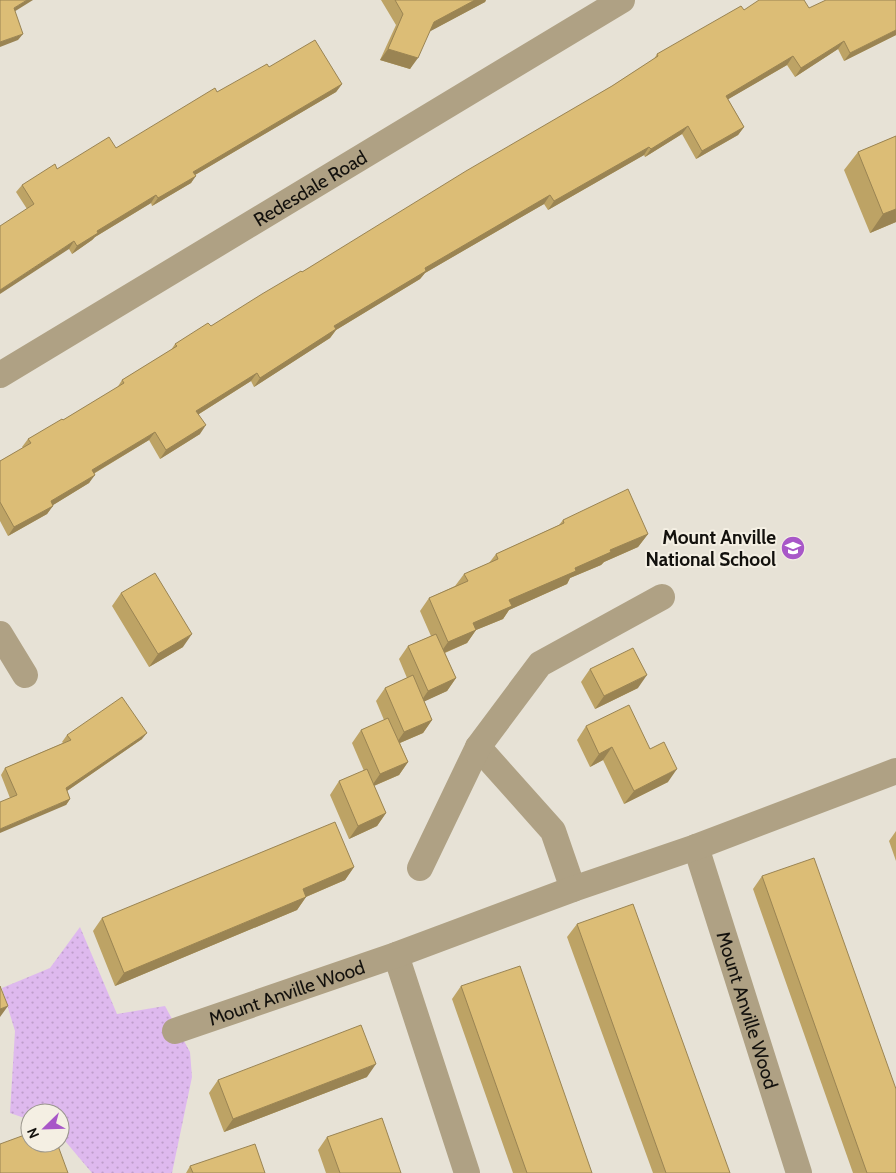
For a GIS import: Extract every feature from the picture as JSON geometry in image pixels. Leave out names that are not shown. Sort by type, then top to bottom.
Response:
[{"type":"street","name":"Redesdale Road","points":[[0,375],[622,0]]},
{"type":"street","points":[[420,868],[478,747],[540,664],[662,597]]},
{"type":"street","points":[[0,634],[24,674]]},
{"type":"street","points":[[478,747],[553,831],[573,889]]},
{"type":"street","name":"Mount Anville Wood","points":[[175,1031],[696,847],[896,771]]},
{"type":"street","name":"Mount Anville Wood","points":[[696,847],[799,1173]]},
{"type":"street","points":[[396,954],[467,1173]]},
{"type":"shaded area","points":[[80,927],[117,1014],[165,1006],[190,1052],[192,1077],[172,1173],[92,1173],[70,1147],[70,1103],[20,1103],[20,1116],[10,1113],[15,1031],[2,988],[50,968]]},
{"type":"building","points":[[0,0],[27,0],[14,8],[23,34],[0,42]]},
{"type":"building","points":[[395,0],[475,0],[434,22],[418,58],[388,49],[403,14]]},
{"type":"building","points":[[759,0],[804,0],[809,8],[826,0],[896,0],[896,30],[850,53],[844,41],[801,68],[793,56],[726,96],[744,127],[702,151],[688,126],[651,149],[649,147],[554,201],[550,195],[425,268],[426,271],[334,326],[336,329],[260,378],[257,373],[196,411],[206,425],[166,450],[155,432],[92,470],[95,475],[51,501],[53,506],[14,527],[0,502],[0,461],[31,443],[28,439],[124,383],[122,380],[177,346],[175,344],[208,323],[211,326],[302,272],[466,171],[612,86],[658,56],[657,54],[741,6],[744,10]]},
{"type":"building","points":[[315,40],[342,84],[193,172],[196,176],[158,198],[156,195],[97,231],[98,233],[77,246],[74,241],[0,290],[0,226],[34,204],[22,185],[55,164],[57,169],[109,137],[116,148],[215,88],[217,92],[267,64],[269,67]]},
{"type":"building","points":[[896,136],[896,209],[883,214],[858,152]]},
{"type":"building","points":[[628,489],[648,534],[610,550],[611,552],[575,568],[576,571],[509,600],[512,606],[473,623],[476,630],[448,642],[429,598],[468,581],[464,574],[498,559],[496,554],[564,523],[563,520]]},
{"type":"building","points":[[155,573],[192,634],[158,654],[121,593]]},
{"type":"building","points":[[436,634],[456,678],[428,691],[408,646]]},
{"type":"building","points":[[633,648],[647,675],[604,696],[590,669]]},
{"type":"building","points":[[413,675],[432,720],[404,732],[385,688]]},
{"type":"building","points":[[122,697],[147,733],[66,788],[70,799],[0,829],[0,802],[17,795],[5,768],[71,740],[67,735]]},
{"type":"building","points":[[629,705],[650,749],[664,742],[677,769],[634,791],[612,747],[599,754],[586,726]]},
{"type":"building","points":[[388,718],[408,762],[380,774],[361,730]]},
{"type":"building","points":[[367,769],[386,813],[358,826],[339,781]]},
{"type":"building","points":[[335,822],[354,867],[303,889],[306,897],[124,973],[102,918]]},
{"type":"building","points":[[814,858],[896,1089],[896,1173],[867,1173],[762,876]]},
{"type":"building","points":[[633,904],[730,1173],[666,1173],[577,924]]},
{"type":"building","points":[[520,966],[592,1173],[527,1173],[461,986]]},
{"type":"building","points":[[0,986],[8,1006],[0,1009]]},
{"type":"building","points":[[361,1025],[376,1064],[233,1119],[218,1080]]},
{"type":"building","points":[[382,1118],[401,1173],[340,1173],[327,1137]]},
{"type":"building","points":[[20,1137],[20,1153],[61,1153],[68,1173],[0,1173],[0,1144]]},
{"type":"building","points":[[255,1144],[265,1173],[193,1173],[190,1166]]},
{"type":"place","name":"Mount Anville National School","points":[[793,548]]}]
